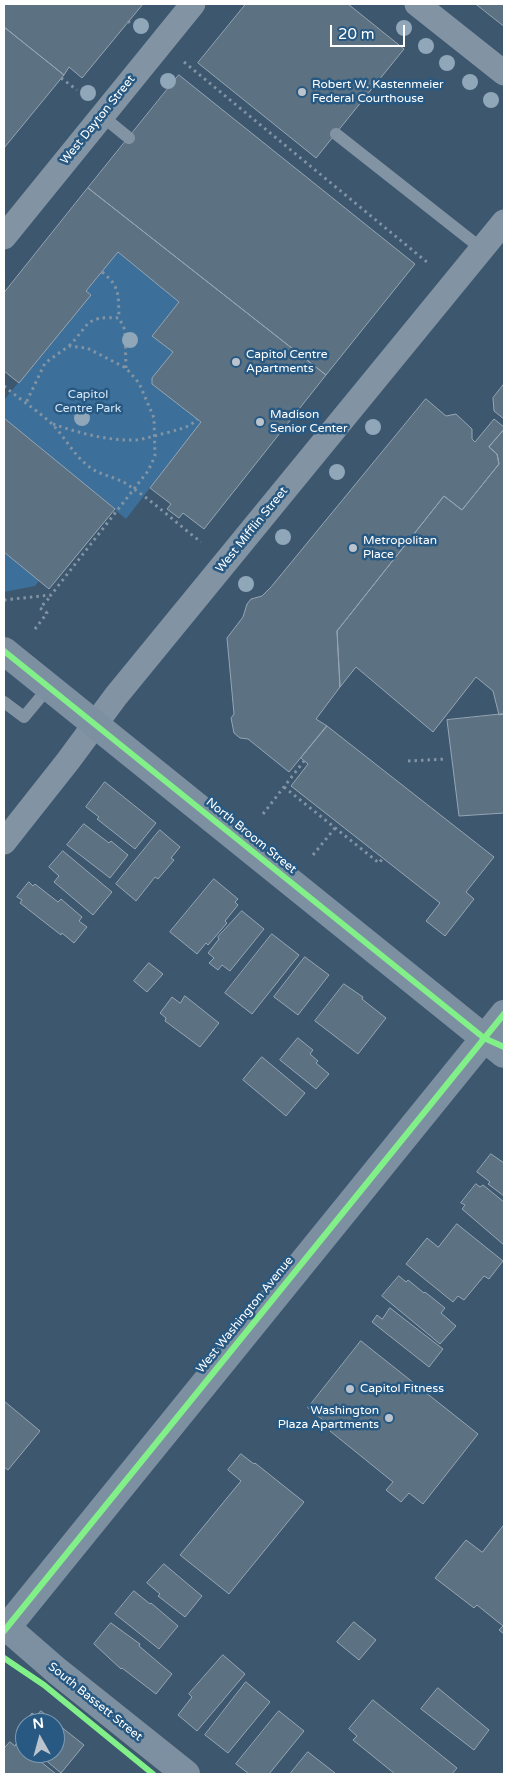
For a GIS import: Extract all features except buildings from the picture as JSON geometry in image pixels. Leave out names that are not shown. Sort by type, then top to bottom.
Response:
[{"type":"street","name":"West Dayton Street","points":[[6,231],[193,4]]},
{"type":"street","points":[[417,4],[504,73]]},
{"type":"street","name":"West Mifflin Street","points":[[4,842],[68,761],[95,723],[504,222]]},
{"type":"street","name":"North Broom Street","points":[[4,651],[494,1046]]},
{"type":"street","name":"West Washington Avenue","points":[[5,1628],[494,1046],[504,1014]]},
{"type":"street","name":"South Bassett Street","points":[[5,1628],[186,1774]]},
{"type":"lane","points":[[102,116],[128,138]]},
{"type":"lane","points":[[336,134],[482,248]]},
{"type":"lane","points":[[4,702],[24,717],[49,687]]},
{"type":"path","points":[[184,62],[428,263]]},
{"type":"path","points":[[60,78],[77,90]]},
{"type":"path","points":[[102,272],[115,284],[119,292],[119,318],[125,330],[126,368]]},
{"type":"path","points":[[26,403],[45,363],[69,346],[83,327],[94,319],[119,318]]},
{"type":"path","points":[[35,629],[47,613],[40,608],[107,520],[135,490],[153,462],[154,418],[139,383],[126,368],[87,348],[69,346]]},
{"type":"path","points":[[4,386],[52,424],[88,467],[104,476],[122,481],[200,542]]},
{"type":"path","points":[[52,424],[81,433],[115,439],[137,440],[184,429],[196,419]]},
{"type":"path","points":[[4,600],[51,596]]},
{"type":"path","points":[[408,761],[446,758]]},
{"type":"path","points":[[263,814],[304,761]]},
{"type":"path","points":[[284,787],[379,863],[383,858]]},
{"type":"path","points":[[313,855],[335,828]]},
{"type":"green space","name":"Capitol Centre Park","points":[[118,252],[179,302],[152,335],[173,352],[152,378],[152,384],[201,422],[126,519],[4,418],[4,400],[90,295],[86,291]]},
{"type":"green space","points":[[4,552],[39,581],[35,586],[4,592]]},
{"type":"cycle path","points":[[4,651],[484,1038],[504,1047]]},
{"type":"cycle path","points":[[4,1631],[504,1014]]},
{"type":"cycle path","points":[[4,1658],[44,1685],[153,1774]]},
{"type":"place","name":"Robert W. Kastenmeier Federal Courthouse","points":[[302,92]]},
{"type":"place","name":"Capitol Centre Apartments","points":[[236,362]]},
{"type":"place","name":"Madison Senior Center","points":[[260,422]]},
{"type":"place","name":"Metropolitan Place","points":[[353,548]]},
{"type":"place","name":"Capitol Fitness","points":[[350,1389]]},
{"type":"place","name":"Washington Plaza Apartments","points":[[389,1418]]}]
